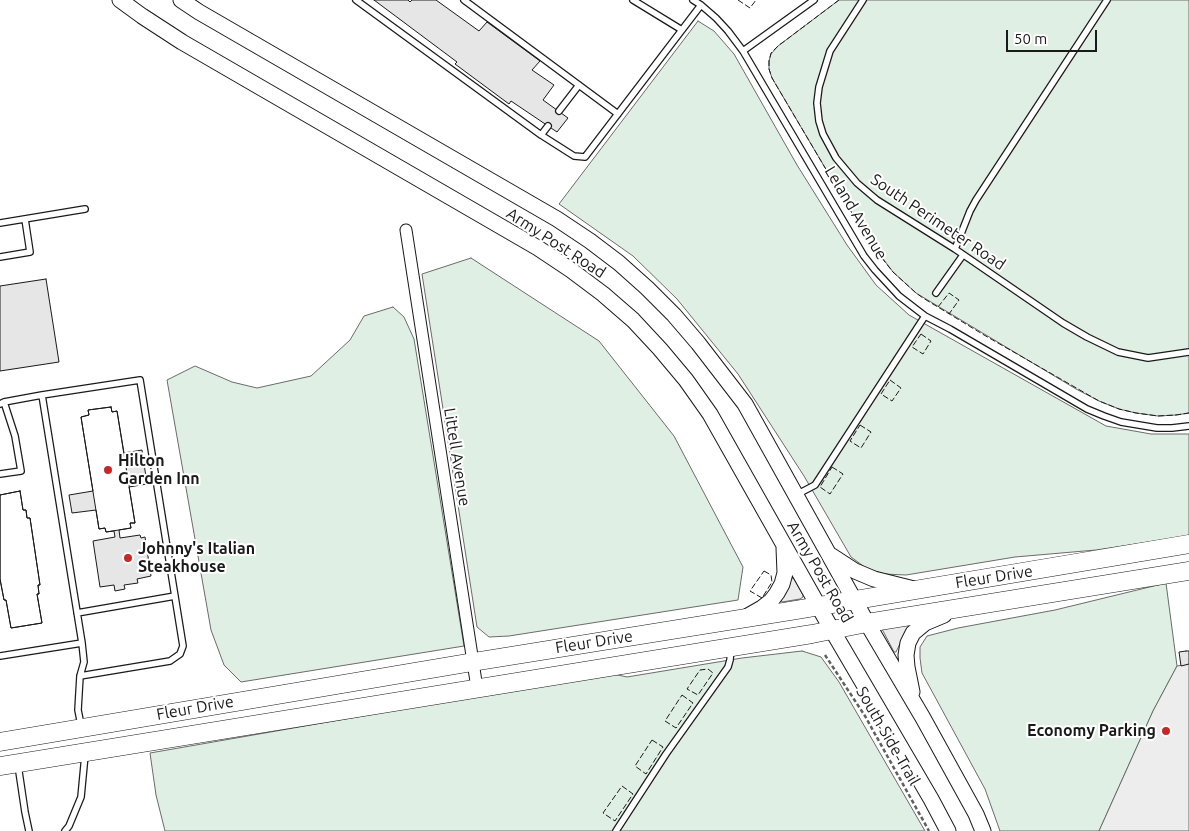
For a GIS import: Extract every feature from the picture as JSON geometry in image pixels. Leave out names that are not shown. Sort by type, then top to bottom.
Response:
[{"type":"main road","name":"Army Post Road","points":[[120,0],[182,42],[538,248],[604,294],[633,320],[686,380],[710,414],[948,831]]},
{"type":"main road","name":"Army Post Road","points":[[181,0],[557,219],[619,263],[674,315],[745,404],[976,814],[983,831]]},
{"type":"main road","points":[[742,618],[766,605],[777,593],[785,573],[784,544]]},
{"type":"main road","name":"Fleur Drive","points":[[0,742],[1189,544]]},
{"type":"main road","points":[[828,553],[855,571],[874,579],[915,590]]},
{"type":"main road","name":"Fleur Drive","points":[[0,766],[1189,570]]},
{"type":"main road","points":[[915,705],[906,655],[908,643],[913,633],[926,623],[964,608]]},
{"type":"main road","points":[[81,728],[86,752]]},
{"type":"street","name":"Littell Avenue","points":[[406,230],[477,688]]},
{"type":"lane","points":[[356,0],[541,135],[574,156],[585,157],[701,5]]},
{"type":"lane","points":[[464,0],[618,114]]},
{"type":"lane","points":[[633,0],[682,30]]},
{"type":"lane","name":"Leland Avenue","points":[[693,0],[722,24],[743,51],[864,256],[888,285],[912,307],[1087,409],[1121,422],[1149,427],[1172,428],[1189,426]]},
{"type":"lane","points":[[743,51],[814,0]]},
{"type":"lane","name":"South Perimeter Road","points":[[863,0],[830,52],[819,87],[817,103],[823,134],[836,158],[857,183],[877,200],[955,249],[1063,323],[1087,337],[1118,352],[1148,358],[1189,352]]},
{"type":"lane","points":[[955,249],[976,200],[1107,0]]},
{"type":"lane","points":[[559,111],[579,85]]},
{"type":"lane","points":[[541,135],[548,126]]},
{"type":"lane","points":[[0,223],[85,209]]},
{"type":"lane","points":[[0,257],[30,252],[25,219]]},
{"type":"lane","points":[[936,294],[963,255]]},
{"type":"lane","points":[[796,496],[815,485],[925,316]]},
{"type":"lane","points":[[0,474],[21,470],[16,436],[2,403],[140,380],[183,646],[180,654],[170,661],[80,676]]},
{"type":"lane","points":[[42,396],[82,643],[84,662],[80,676],[78,710],[81,728]]},
{"type":"lane","points":[[77,613],[174,596]]},
{"type":"lane","points":[[0,656],[82,643]]},
{"type":"lane","points":[[616,831],[666,754],[728,667],[731,647]]},
{"type":"lane","points":[[65,831],[69,826],[80,797],[86,752]]},
{"type":"lane","points":[[18,763],[29,831]]},
{"type":"path","name":"South Side Trail","points":[[825,655],[846,685],[930,831]]},
{"type":"green space","points":[[839,0],[1189,0],[1189,413],[1158,416],[1119,409],[1099,401],[916,293],[893,272],[863,232],[772,78],[769,69],[771,54],[778,46]]},
{"type":"green space","points":[[698,21],[714,31],[734,54],[797,165],[847,245],[876,285],[909,315],[1106,426],[1151,434],[1189,434],[1189,536],[1096,550],[1015,557],[906,575],[884,574],[866,568],[851,557],[804,476],[738,374],[677,299],[633,256],[559,204]]},
{"type":"green space","points":[[471,258],[599,341],[674,436],[743,567],[738,600],[509,636],[489,637],[477,627],[422,274]]},
{"type":"green space","points":[[393,307],[404,317],[414,339],[464,646],[241,682],[224,665],[211,630],[167,380],[195,366],[232,382],[257,388],[311,376],[350,340],[364,316]]},
{"type":"green space","points":[[1166,583],[1177,666],[1153,711],[1099,831],[1000,831],[985,789],[922,673],[920,647],[927,636],[958,628],[1055,610]]},
{"type":"green space","points":[[802,651],[821,657],[839,682],[925,831],[165,831],[156,795],[150,753],[609,673],[627,677],[742,658]]},
{"type":"shaded area","points":[[792,578],[803,597],[782,602],[781,600]]},
{"type":"shaded area","points":[[909,625],[896,652],[894,652],[882,629]]},
{"type":"shaded area","name":"Economy Parking","points":[[1189,664],[1189,831],[1099,831],[1153,711],[1177,666]]},
{"type":"building","points":[[374,0],[408,0],[410,2],[412,0],[436,0],[479,31],[487,22],[540,61],[532,70],[554,85],[543,100],[568,118],[557,132],[511,101],[509,104],[455,64],[457,62]]},
{"type":"building","points":[[46,279],[59,362],[0,371],[0,286]]},
{"type":"building","name":"Hilton Garden Inn","points":[[111,407],[112,412],[117,411],[135,523],[130,523],[131,528],[106,532],[105,528],[99,529],[81,417],[89,415],[88,410]]},
{"type":"building","points":[[111,407],[112,412],[117,411],[124,453],[142,450],[147,484],[129,487],[135,523],[130,523],[131,528],[119,530],[120,538],[140,535],[141,538],[145,537],[151,576],[137,579],[138,583],[124,585],[125,589],[115,591],[114,585],[100,587],[93,541],[115,537],[114,531],[106,532],[105,528],[99,529],[96,510],[72,513],[69,495],[93,491],[81,417],[89,415],[88,410]]},
{"type":"building","points":[[20,491],[23,510],[26,510],[27,518],[30,518],[40,585],[38,585],[39,594],[37,594],[42,623],[11,628],[0,579],[0,495]]},
{"type":"building","points":[[20,491],[23,510],[26,510],[27,518],[30,518],[40,585],[38,585],[39,594],[37,594],[42,623],[11,628],[0,579],[0,495]]},
{"type":"building","points":[[1189,651],[1189,664],[1181,666],[1179,652]]},
{"type":"fence","points":[[738,0],[750,8],[756,0]]},
{"type":"fence","points":[[839,0],[778,46],[771,53],[769,69],[772,78],[863,232],[893,272],[923,298],[1099,401],[1119,409],[1158,416],[1189,413]]},
{"type":"fence","points":[[938,307],[949,293],[959,300],[949,314]]},
{"type":"fence","points":[[921,334],[931,341],[923,354],[912,347],[921,334]]},
{"type":"fence","points":[[890,380],[901,388],[892,401],[881,394],[890,380]]},
{"type":"fence","points":[[860,425],[871,432],[861,448],[850,441],[860,425]]},
{"type":"fence","points":[[832,467],[843,474],[830,494],[820,487],[832,467]]},
{"type":"fence","points":[[764,571],[771,575],[772,582],[762,598],[750,591],[764,571]]},
{"type":"fence","points":[[708,669],[713,673],[698,695],[687,689],[700,670],[708,669]]},
{"type":"fence","points":[[682,695],[693,703],[676,728],[665,721],[682,695]]},
{"type":"fence","points":[[652,740],[663,747],[646,774],[635,766],[652,740]]},
{"type":"fence","points":[[622,786],[633,794],[615,821],[603,813],[622,786]]},
{"type":"place","name":"Hilton Garden Inn","points":[[108,470]]},
{"type":"place","name":"Johnny's Italian Steakhouse","points":[[128,558]]},
{"type":"place","name":"Economy Parking","points":[[1166,731]]}]
